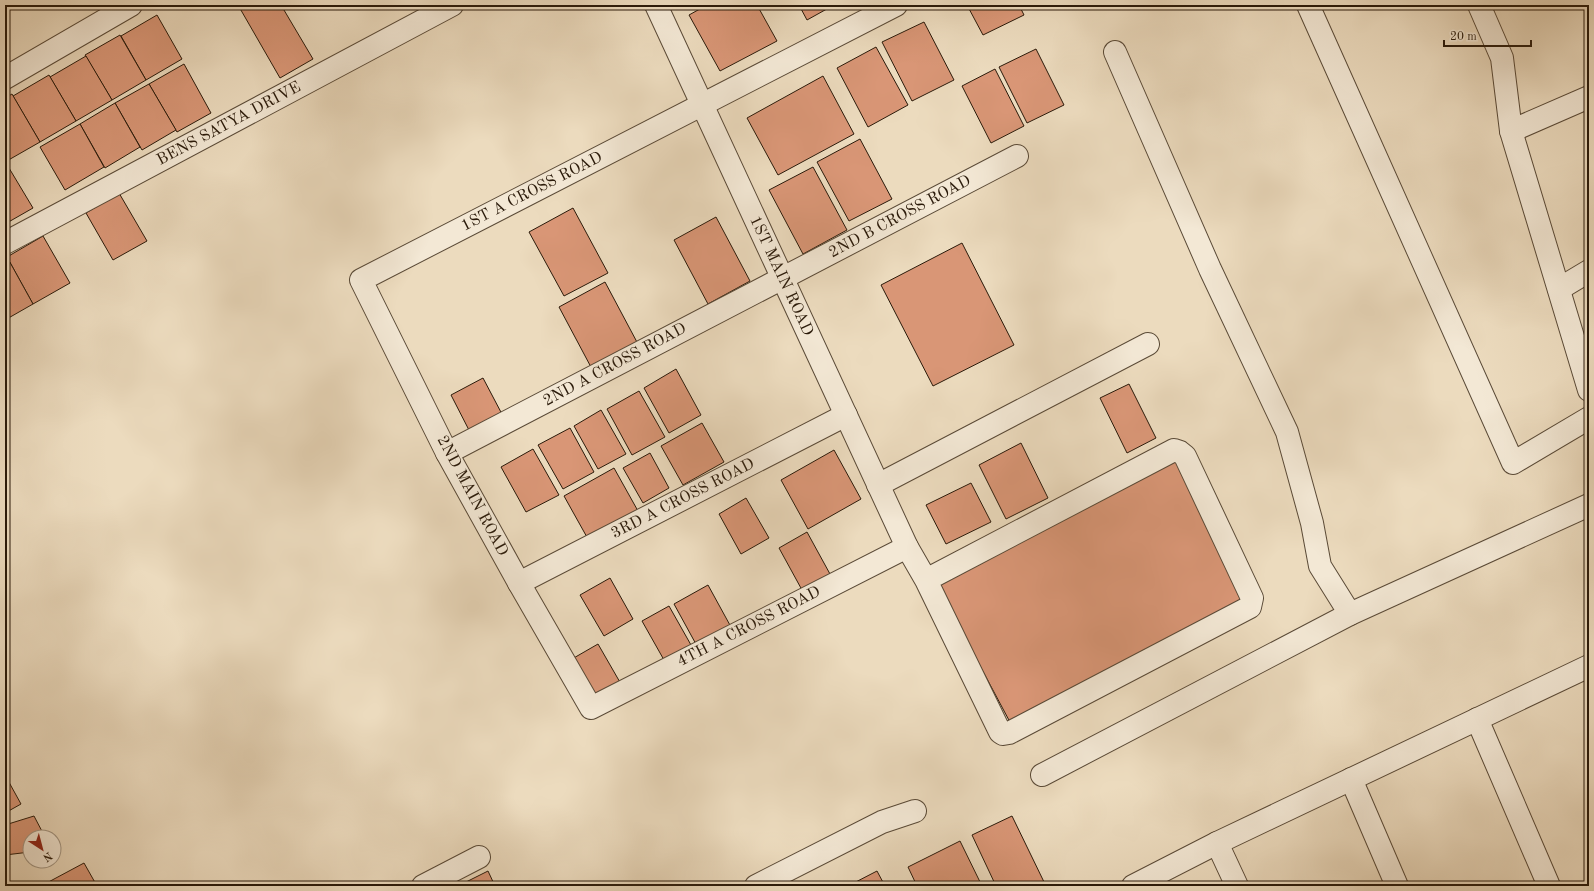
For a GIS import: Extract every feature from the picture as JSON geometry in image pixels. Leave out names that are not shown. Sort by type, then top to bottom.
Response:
[{"type":"street","points":[[5,78],[130,5]]},
{"type":"street","name":"BENS SATYA DRIVE","points":[[5,243],[452,5]]},
{"type":"street","name":"1ST MAIN ROAD","points":[[656,5],[878,486],[907,547],[926,580],[1000,732],[1004,734],[1009,733],[1250,607],[1252,598],[1185,456],[1174,450],[926,580]]},
{"type":"street","name":"1ST A CROSS ROAD","points":[[361,280],[896,5]]},
{"type":"street","points":[[1308,5],[1513,463],[1589,418]]},
{"type":"street","points":[[1479,5],[1502,58],[1511,132],[1589,390]]},
{"type":"street","points":[[1115,52],[1210,269],[1287,432],[1312,523],[1320,566],[1350,614]]},
{"type":"street","points":[[1511,132],[1589,97]]},
{"type":"street","name":"2ND B CROSS ROAD","points":[[782,278],[1017,156]]},
{"type":"street","points":[[1559,289],[1589,271]]},
{"type":"street","name":"2ND A CROSS ROAD","points":[[447,453],[782,278]]},
{"type":"street","name":"2ND MAIN ROAD","points":[[361,280],[447,453],[519,583],[591,708]]},
{"type":"street","points":[[878,486],[1148,344]]},
{"type":"street","name":"3RD A CROSS ROAD","points":[[519,583],[846,415]]},
{"type":"street","points":[[1042,775],[1350,614],[1589,505]]},
{"type":"street","name":"4TH A CROSS ROAD","points":[[591,708],[907,547]]},
{"type":"street","points":[[1133,886],[1217,843],[1589,666]]},
{"type":"street","points":[[1477,719],[1549,886]]},
{"type":"street","points":[[1352,779],[1398,886]]},
{"type":"street","points":[[756,886],[882,822],[915,811]]},
{"type":"street","points":[[1217,843],[1237,886]]},
{"type":"street","points":[[423,886],[479,856]]},
{"type":"building","points":[[238,5],[281,5],[313,59],[280,78]]},
{"type":"building","points":[[707,5],[757,5],[777,41],[720,71],[689,15]]},
{"type":"building","points":[[799,5],[834,5],[807,20]]},
{"type":"building","points":[[967,5],[1019,5],[1024,15],[983,35]]},
{"type":"building","points":[[157,15],[182,59],[146,80],[121,36]]},
{"type":"building","points":[[924,22],[954,80],[912,101],[882,42]]},
{"type":"building","points":[[120,35],[146,80],[112,100],[85,55]]},
{"type":"building","points":[[876,47],[908,105],[868,127],[837,68]]},
{"type":"building","points":[[1036,49],[1064,105],[1027,123],[999,67]]},
{"type":"building","points":[[86,56],[112,100],[76,121],[50,77]]},
{"type":"building","points":[[184,64],[211,113],[177,132],[149,84]]},
{"type":"building","points":[[995,69],[1024,126],[991,143],[962,86]]},
{"type":"building","points":[[49,75],[76,121],[40,142],[13,96]]},
{"type":"building","points":[[823,76],[854,134],[778,175],[747,118]]},
{"type":"building","points":[[149,84],[176,130],[142,150],[115,103]]},
{"type":"building","points":[[12,94],[40,142],[5,162],[5,98]]},
{"type":"building","points":[[115,103],[140,147],[105,168],[80,124]]},
{"type":"building","points":[[80,124],[104,167],[65,190],[40,147]]},
{"type":"building","points":[[860,139],[892,199],[849,221],[817,162]]},
{"type":"building","points":[[813,167],[847,230],[803,254],[769,190]]},
{"type":"building","points":[[9,168],[33,208],[5,224],[5,170]]},
{"type":"building","points":[[119,193],[147,241],[113,260],[86,213]]},
{"type":"building","points":[[573,208],[608,273],[564,296],[529,232]]},
{"type":"building","points":[[716,217],[750,281],[708,304],[674,240]]},
{"type":"building","points":[[43,236],[70,283],[33,304],[7,257]]},
{"type":"building","points":[[962,243],[1014,345],[933,386],[881,285]]},
{"type":"building","points":[[7,257],[33,304],[5,320],[5,258]]},
{"type":"building","points":[[605,282],[638,344],[592,369],[559,307]]},
{"type":"building","points":[[676,369],[701,415],[669,433],[644,388]]},
{"type":"building","points":[[483,378],[503,416],[471,434],[451,395]]},
{"type":"building","points":[[1129,384],[1156,438],[1127,453],[1100,398]]},
{"type":"building","points":[[639,391],[665,437],[632,455],[607,409]]},
{"type":"building","points":[[601,410],[626,454],[598,469],[574,426]]},
{"type":"building","points":[[702,423],[724,462],[683,485],[661,446]]},
{"type":"building","points":[[570,428],[594,472],[563,489],[538,445]]},
{"type":"building","points":[[1021,443],[1048,498],[1006,519],[979,465]]},
{"type":"building","points":[[533,449],[559,495],[526,512],[501,467]]},
{"type":"building","points":[[834,450],[861,499],[808,529],[781,480]]},
{"type":"building","points":[[650,453],[669,488],[643,503],[623,468]]},
{"type":"building","points":[[1176,458],[1250,597],[1011,724],[937,585]]},
{"type":"building","points":[[614,468],[638,511],[588,539],[564,496]]},
{"type":"building","points":[[971,483],[991,522],[946,544],[926,505]]},
{"type":"building","points":[[746,498],[769,538],[741,554],[719,514]]},
{"type":"building","points":[[807,532],[830,574],[802,590],[779,548]]},
{"type":"building","points":[[610,578],[633,619],[604,636],[580,595]]},
{"type":"building","points":[[708,585],[731,627],[697,646],[674,604]]},
{"type":"building","points":[[669,606],[691,645],[664,660],[642,621]]},
{"type":"building","points":[[598,644],[621,684],[594,699],[572,659]]},
{"type":"building","points":[[5,775],[21,804],[5,813]]},
{"type":"building","points":[[34,816],[41,829],[22,829],[22,853],[5,855],[5,825]]},
{"type":"building","points":[[1012,816],[1045,884],[1042,886],[996,886],[972,835]]},
{"type":"building","points":[[960,841],[982,886],[917,886],[908,867]]},
{"type":"building","points":[[84,863],[97,886],[41,886]]},
{"type":"building","points":[[488,871],[495,886],[458,886]]},
{"type":"building","points":[[877,871],[885,886],[848,886]]}]
